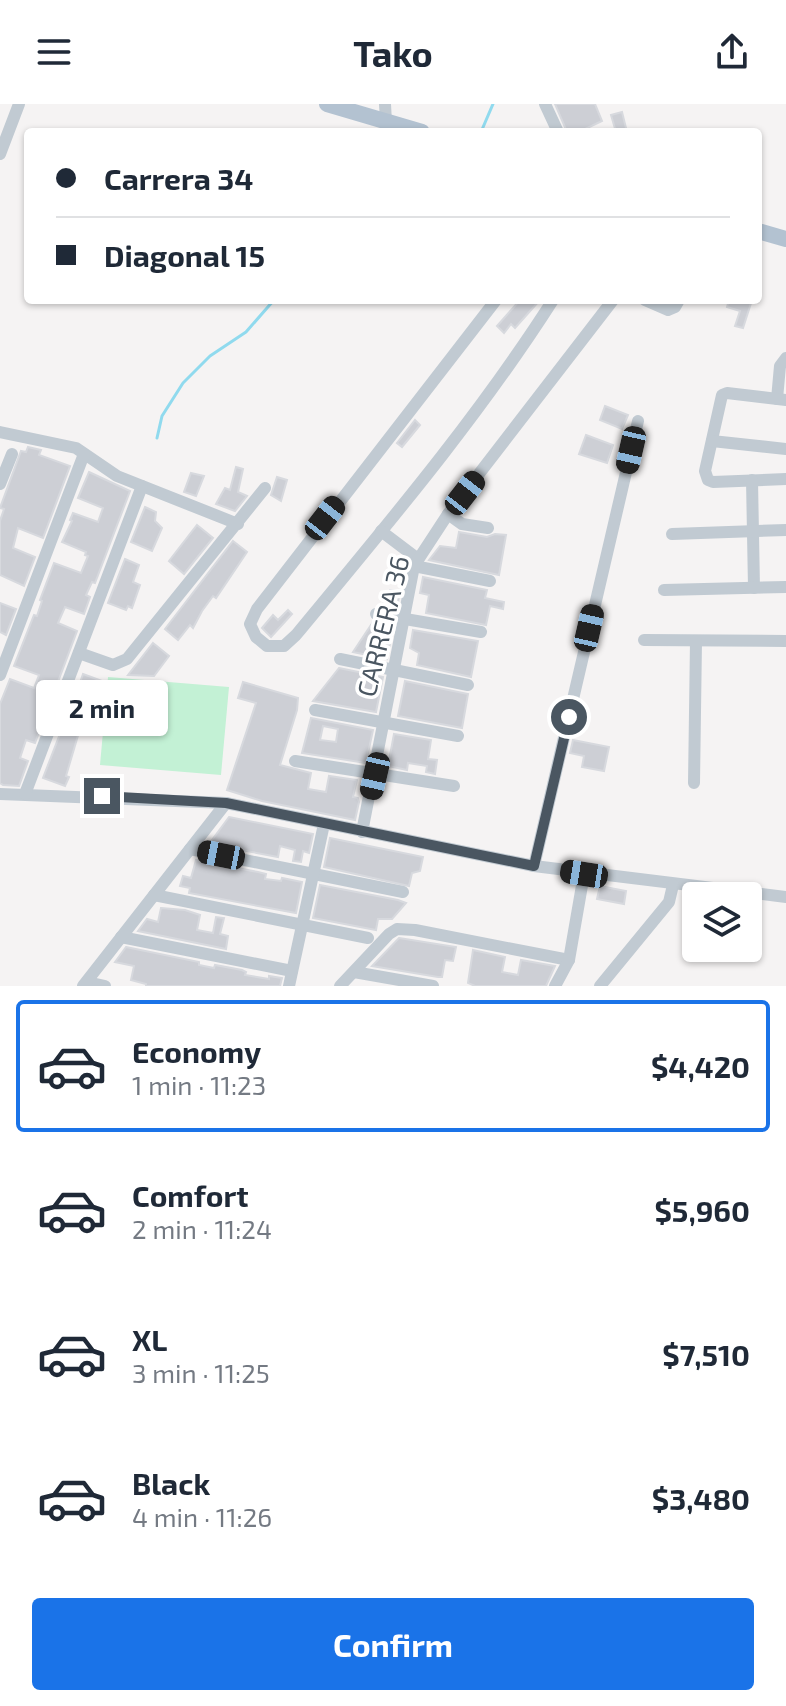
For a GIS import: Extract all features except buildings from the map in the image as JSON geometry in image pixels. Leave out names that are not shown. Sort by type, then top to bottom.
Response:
[{"type":"main road","points":[[327,104],[408,128]]},
{"type":"main road","points":[[762,232],[786,239]]},
{"type":"street","points":[[0,154],[19,104]]},
{"type":"street","points":[[385,104],[386,122]]},
{"type":"street","points":[[545,104],[556,128]]},
{"type":"street","points":[[493,304],[257,609],[250,624],[256,637],[267,646],[284,646],[381,531],[473,418],[550,304]]},
{"type":"street","name":"CARRERA 36","points":[[362,832],[416,563],[448,514],[610,304]]},
{"type":"street","points":[[654,304],[668,310],[677,304]]},
{"type":"street","points":[[786,358],[780,366],[782,400],[727,393],[722,395],[705,471],[708,480],[786,479]]},
{"type":"street","points":[[534,866],[638,421]]},
{"type":"street","points":[[0,432],[67,445],[117,476],[238,524]]},
{"type":"street","points":[[712,441],[786,449]]},
{"type":"street","points":[[0,484],[12,454]]},
{"type":"street","points":[[0,675],[84,454]]},
{"type":"street","points":[[752,480],[754,588]]},
{"type":"street","points":[[25,794],[142,486]]},
{"type":"street","points":[[79,653],[113,665],[127,659],[265,488]]},
{"type":"street","points":[[448,514],[462,524],[488,528]]},
{"type":"street","points":[[672,534],[786,530]]},
{"type":"street","points":[[381,531],[416,563],[490,581]]},
{"type":"street","points":[[664,590],[786,587]]},
{"type":"street","points":[[376,614],[481,632]]},
{"type":"street","points":[[644,640],[786,641]]},
{"type":"street","points":[[694,783],[696,641]]},
{"type":"street","points":[[340,659],[468,685]]},
{"type":"street","points":[[315,710],[458,736]]},
{"type":"street","points":[[295,761],[454,786]]},
{"type":"street","points":[[0,794],[226,803],[534,866],[786,897]]},
{"type":"street","points":[[85,984],[226,803]]},
{"type":"street","points":[[289,986],[324,824]]},
{"type":"street","points":[[190,849],[403,892]]},
{"type":"street","points":[[555,986],[569,960],[584,874]]},
{"type":"street","points":[[600,986],[669,902],[673,885]]},
{"type":"street","points":[[154,895],[368,938]]},
{"type":"street","points":[[340,986],[389,934],[406,928],[569,960]]},
{"type":"street","points":[[121,937],[292,971]]},
{"type":"street","points":[[354,972],[433,986]]},
{"type":"street","points":[[85,984],[105,986]]},
{"type":"green space","points":[[108,677],[229,687],[221,775],[100,765]]},
{"type":"waterway","points":[[483,128],[493,104]]},
{"type":"waterway","points":[[157,438],[162,416],[183,383],[210,356],[246,332],[270,304]]},
{"type":"route","points":[[102,796],[226,803],[534,866],[569,717]]}]
